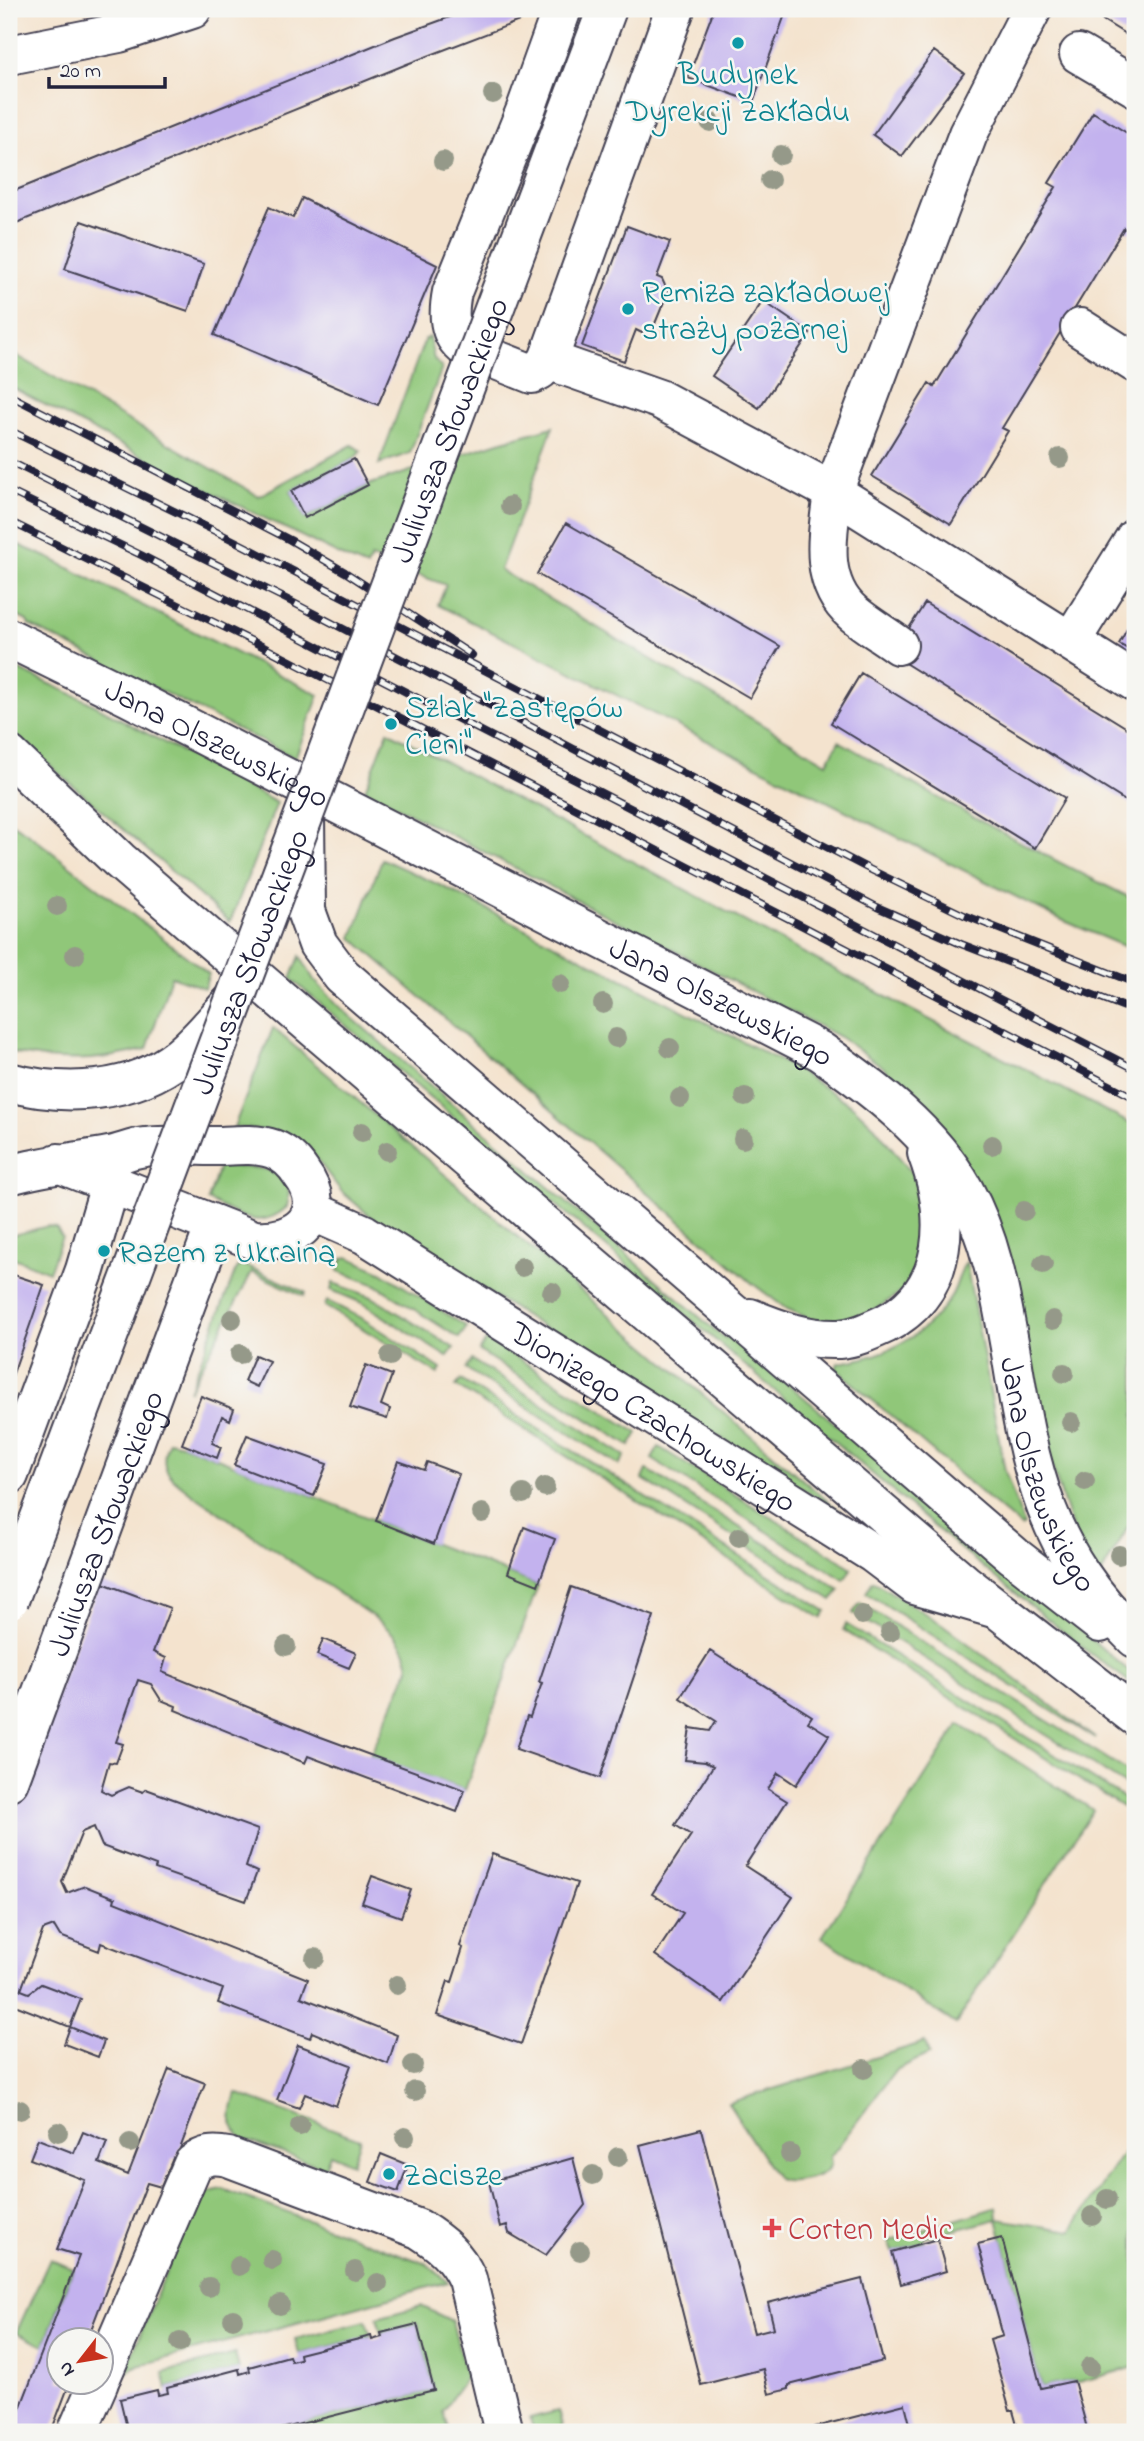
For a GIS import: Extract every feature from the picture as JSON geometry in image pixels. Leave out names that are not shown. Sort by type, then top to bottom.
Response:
[{"type":"main road","points":[[9,54],[119,33],[192,9]]},
{"type":"main road","points":[[562,9],[526,110],[452,292],[448,310],[455,338],[466,348],[531,374],[540,370],[548,360],[675,9]]},
{"type":"main road","name":"Juliusza Słowackiego","points":[[9,1600],[607,9]]},
{"type":"main road","points":[[898,645],[851,612],[838,595],[830,574],[827,551],[833,492],[968,134],[1032,9]]},
{"type":"main road","points":[[1079,54],[1135,87]]},
{"type":"main road","points":[[1080,328],[1135,363]]},
{"type":"main road","points":[[548,360],[659,399],[833,492],[1135,682]]},
{"type":"main road","points":[[1071,641],[1135,538]]},
{"type":"main road","name":"Jana Olszewskiego","points":[[9,638],[820,1051],[863,1082],[920,1134],[963,1188],[982,1229],[1001,1294],[1023,1427],[1034,1474],[1047,1511],[1062,1546],[1084,1582],[1135,1638]]},
{"type":"main road","points":[[9,755],[119,860],[811,1454],[998,1609],[1135,1716]]},
{"type":"main road","points":[[9,789],[47,809],[119,860]]},
{"type":"main road","points":[[305,816],[306,911],[312,934],[327,960],[342,976],[1014,1556],[1135,1650]]},
{"type":"main road","points":[[9,1082],[37,1089],[72,1091],[112,1087],[163,1068],[181,1055],[233,1001]]},
{"type":"main road","points":[[729,1309],[782,1332],[841,1339],[867,1332],[893,1319],[919,1298],[934,1270],[943,1234],[941,1199],[920,1134]]},
{"type":"main road","points":[[9,1175],[58,1163],[110,1170],[244,1238],[272,1241],[296,1232],[305,1224],[312,1211],[313,1196],[309,1184],[287,1156],[264,1146],[144,1147],[110,1170],[85,1270],[9,1475]]},
{"type":"main road","name":"Dionizego Czachowskiego","points":[[312,1211],[364,1234],[874,1554],[915,1585],[998,1609]]},
{"type":"main road","name":"Juliusza Słowackiego","points":[[9,1781],[215,1225]]},
{"type":"main road","points":[[116,2343],[193,2164],[202,2157],[228,2157],[419,2230],[438,2240],[449,2250],[467,2279],[504,2432]]},
{"type":"main road","points":[[77,2432],[93,2396]]},
{"type":"green space","points":[[429,337],[434,359],[442,368],[410,453],[379,464],[425,339]]},
{"type":"green space","points":[[9,351],[259,496],[352,445],[361,451],[354,459],[291,491],[305,518],[368,485],[553,427],[500,570],[827,763],[839,741],[986,824],[1135,900],[1135,951],[1062,920],[438,605],[446,585],[371,558],[367,567],[346,558],[197,485],[9,386]]},
{"type":"green space","points":[[9,541],[49,558],[319,695],[295,758],[29,625],[27,621],[9,612]]},
{"type":"green space","points":[[9,665],[85,700],[277,803],[230,922],[9,730]]},
{"type":"green space","points":[[388,731],[890,999],[1135,1126],[1135,1515],[1099,1578],[1079,1549],[944,1135],[917,1099],[883,1067],[840,1037],[365,790]]},
{"type":"green space","points":[[9,821],[209,974],[204,988],[171,976],[147,1049],[95,1059],[44,1058],[9,1052]]},
{"type":"green space","points":[[382,859],[446,888],[796,1069],[854,1107],[875,1127],[912,1173],[923,1196],[927,1243],[908,1287],[855,1324],[810,1319],[785,1308],[752,1283],[352,938]]},
{"type":"green space","points":[[300,956],[314,980],[343,1010],[725,1339],[729,1333],[776,1378],[780,1377],[1135,1676],[1135,1686],[963,1551],[291,979]]},
{"type":"green space","points":[[273,1028],[844,1515],[383,1227],[342,1192],[298,1140],[278,1132],[234,1127]]},
{"type":"green space","points":[[219,1167],[257,1168],[279,1174],[286,1181],[289,1192],[287,1207],[277,1215],[257,1220],[237,1215],[208,1200]]},
{"type":"green space","points":[[48,1226],[56,1228],[62,1237],[49,1272],[9,1256],[9,1236]]},
{"type":"green space","points":[[348,1257],[381,1272],[467,1327],[459,1338],[376,1285],[338,1271],[343,1258]]},
{"type":"green space","points":[[966,1262],[1005,1471],[1024,1525],[1021,1527],[836,1369],[838,1363],[872,1356],[916,1334],[941,1311]]},
{"type":"green space","points":[[244,1265],[305,1292],[304,1296],[252,1272],[189,1391],[237,1267]]},
{"type":"green space","points":[[333,1283],[372,1297],[454,1348],[447,1357],[362,1303],[331,1290]]},
{"type":"green space","points":[[327,1301],[360,1317],[441,1369],[438,1374],[325,1306]]},
{"type":"green space","points":[[487,1339],[638,1433],[630,1446],[479,1351]]},
{"type":"green space","points":[[472,1360],[625,1456],[619,1465],[466,1369]]},
{"type":"green space","points":[[461,1380],[826,1611],[821,1618],[456,1386]]},
{"type":"green space","points":[[169,1441],[538,1585],[465,1790],[370,1756],[409,1668],[402,1646],[375,1618],[178,1483],[165,1466],[165,1451]]},
{"type":"green space","points":[[659,1447],[852,1568],[844,1580],[652,1459]]},
{"type":"green space","points":[[647,1470],[840,1590],[832,1600],[643,1479]]},
{"type":"green space","points":[[873,1581],[942,1624],[1096,1739],[866,1593]]},
{"type":"green space","points":[[860,1603],[1135,1776],[1135,1791],[853,1613]]},
{"type":"green space","points":[[846,1624],[1135,1805],[1135,1815],[843,1630]]},
{"type":"green space","points":[[959,1724],[1093,1810],[956,2024],[822,1937]]},
{"type":"green space","points":[[925,2042],[929,2054],[896,2070],[830,2157],[831,2164],[827,2169],[807,2179],[777,2179],[728,2103]]},
{"type":"green space","points":[[236,2093],[360,2139],[352,2163],[330,2154],[325,2168],[245,2140],[235,2130],[232,2119]]},
{"type":"green space","points":[[1135,2135],[1135,2367],[1075,2383],[1074,2381],[1041,2388],[997,2219],[925,2238],[925,2243],[892,2252],[888,2241],[997,2207],[998,2219],[1071,2231]]},
{"type":"green space","points":[[222,2189],[427,2264],[448,2282],[134,2367],[124,2374],[194,2205],[205,2193]]},
{"type":"green space","points":[[50,2259],[73,2269],[52,2326],[46,2326],[44,2346],[16,2333]]},
{"type":"green space","points":[[421,2306],[452,2321],[466,2377],[443,2411],[449,2432],[269,2432],[434,2390],[417,2324],[381,2333],[377,2318]]},
{"type":"green space","points":[[366,2321],[371,2336],[299,2354],[295,2339]]},
{"type":"green space","points":[[235,2354],[239,2369],[167,2388],[163,2373]]},
{"type":"green space","points":[[558,2411],[564,2432],[534,2432],[530,2418]]},
{"type":"building","points":[[472,9],[526,9],[522,20],[9,226],[9,193],[395,37]]},
{"type":"building","name":"Budynek Dyrekcji Zakładu","points":[[714,9],[787,9],[753,102],[688,78]]},
{"type":"building","points":[[1085,9],[1135,9],[1135,40]]},
{"type":"building","points":[[934,51],[964,73],[902,156],[873,135]]},
{"type":"building","points":[[1093,112],[1135,138],[1135,228],[1132,233],[1124,228],[1002,428],[1008,431],[951,524],[872,476],[929,383],[934,387],[1056,187],[1049,183]]},
{"type":"building","points":[[302,198],[437,265],[378,405],[214,335],[269,207],[293,218]]},
{"type":"building","points":[[81,221],[204,264],[188,311],[65,269]]},
{"type":"building","name":"Remiza zakładowej straży pożarnej","points":[[627,226],[670,242],[657,277],[662,279],[668,292],[654,326],[642,333],[636,330],[624,361],[582,346]]},
{"type":"building","points":[[763,301],[810,333],[759,408],[712,376]]},
{"type":"building","points":[[354,459],[368,485],[305,518],[291,491]]},
{"type":"building","points":[[566,523],[780,646],[750,698],[537,574]]},
{"type":"building","points":[[925,603],[1135,733],[1135,807],[892,655]]},
{"type":"building","points":[[1135,614],[1135,653],[1119,644]]},
{"type":"building","points":[[861,673],[1065,798],[1035,848],[831,723]]},
{"type":"building","points":[[11,1274],[44,1285],[9,1385],[9,1279]]},
{"type":"building","points":[[255,1355],[269,1361],[257,1387],[244,1381]]},
{"type":"building","points":[[366,1365],[392,1375],[381,1405],[390,1409],[387,1419],[350,1407]]},
{"type":"building","points":[[201,1396],[234,1409],[230,1420],[222,1416],[212,1443],[221,1447],[217,1458],[182,1444]]},
{"type":"building","points":[[247,1435],[327,1464],[314,1496],[234,1465]]},
{"type":"building","points":[[398,1461],[424,1470],[427,1462],[459,1474],[434,1544],[376,1521]]},
{"type":"building","points":[[524,1527],[555,1539],[538,1585],[508,1573]]},
{"type":"building","points":[[100,1582],[170,1608],[153,1652],[166,1658],[162,1672],[321,1737],[465,1790],[457,1812],[308,1756],[305,1763],[175,1710],[176,1706],[161,1700],[151,1684],[138,1680],[116,1742],[123,1744],[116,1763],[109,1762],[101,1790],[111,1795],[129,1787],[143,1792],[146,1789],[258,1830],[246,1867],[257,1872],[246,1901],[155,1869],[156,1866],[102,1846],[94,1827],[82,1832],[62,1882],[67,1893],[85,1886],[115,1898],[114,1902],[308,1979],[301,1997],[397,2035],[388,2064],[312,2032],[310,2038],[218,2003],[223,1989],[101,1943],[99,1951],[60,1936],[54,1926],[43,1930],[21,1990],[29,1993],[41,1984],[81,1999],[70,2027],[15,2005],[9,2020],[9,1818]]},
{"type":"building","points":[[571,1587],[654,1616],[600,1778],[516,1749],[542,1683],[539,1682]]},
{"type":"building","points":[[323,1639],[356,1653],[349,1668],[317,1655]]},
{"type":"building","points":[[710,1651],[812,1716],[808,1722],[829,1735],[796,1785],[778,1773],[768,1789],[787,1801],[745,1866],[793,1897],[723,2002],[655,1955],[683,1913],[652,1894],[691,1835],[675,1825],[713,1766],[705,1762],[685,1760],[690,1728],[710,1731],[716,1721],[680,1698]]},
{"type":"building","points":[[492,1854],[577,1883],[521,2044],[437,2015],[448,1981],[452,1982],[463,1948],[460,1946]]},
{"type":"building","points":[[372,1876],[411,1890],[401,1917],[362,1903]]},
{"type":"building","points":[[70,2027],[104,2041],[98,2057],[64,2044]]},
{"type":"building","points":[[298,2045],[351,2065],[336,2106],[305,2094],[299,2108],[277,2100]]},
{"type":"building","points":[[169,2069],[205,2083],[176,2159],[173,2158],[161,2187],[147,2183],[92,2326],[52,2326],[79,2256],[57,2249],[85,2180],[30,2159],[38,2139],[74,2153],[83,2132],[107,2142],[99,2163],[128,2175]]},
{"type":"building","points":[[701,2129],[754,2333],[774,2328],[768,2303],[862,2279],[883,2361],[789,2385],[789,2389],[769,2394],[763,2369],[701,2385],[640,2145]]},
{"type":"building","name":"Zacisze","points":[[381,2154],[408,2165],[398,2192],[370,2182]]},
{"type":"building","points":[[573,2158],[585,2205],[546,2255],[509,2233],[507,2225],[500,2227],[489,2182]]},
{"type":"building","points":[[1002,2238],[1041,2388],[1074,2381],[1088,2432],[1019,2432],[1013,2411],[1010,2411],[990,2340],[1003,2336],[978,2244]]},
{"type":"building","points":[[937,2239],[946,2271],[901,2284],[892,2252]]},
{"type":"building","points":[[417,2324],[434,2390],[269,2432],[128,2432],[120,2399],[157,2390],[158,2395],[168,2393],[167,2388],[239,2369],[240,2374],[250,2371],[249,2367],[289,2356],[291,2361],[300,2359],[299,2354],[371,2336],[372,2340],[382,2337],[381,2333]]},
{"type":"building","points":[[46,2341],[46,2396],[65,2396],[51,2432],[11,2432]]},
{"type":"building","points":[[905,2404],[912,2432],[816,2432],[815,2427]]},
{"type":"railway","points":[[9,395],[290,540],[345,572],[472,655]]},
{"type":"railway","points":[[9,430],[231,539],[867,868],[964,915],[1135,983]]},
{"type":"railway","points":[[9,461],[288,600],[877,907],[961,944],[1135,1011]]},
{"type":"railway","points":[[9,491],[141,555],[1135,1069]]},
{"type":"railway","points":[[9,521],[256,643],[1135,1098]]},
{"type":"place","name":"Budynek Dyrekcji Zakładu","points":[[738,43]]},
{"type":"place","name":"Remiza zakładowej straży pożarnej","points":[[628,309]]},
{"type":"place","name":"Szlak \"Zastępów Cieni\"","points":[[391,724]]},
{"type":"place","name":"Razem z Ukrainą","points":[[104,1251]]},
{"type":"place","name":"Zacisze","points":[[389,2174]]},
{"type":"place","name":"Corten Medic","points":[[772,2228]]}]
